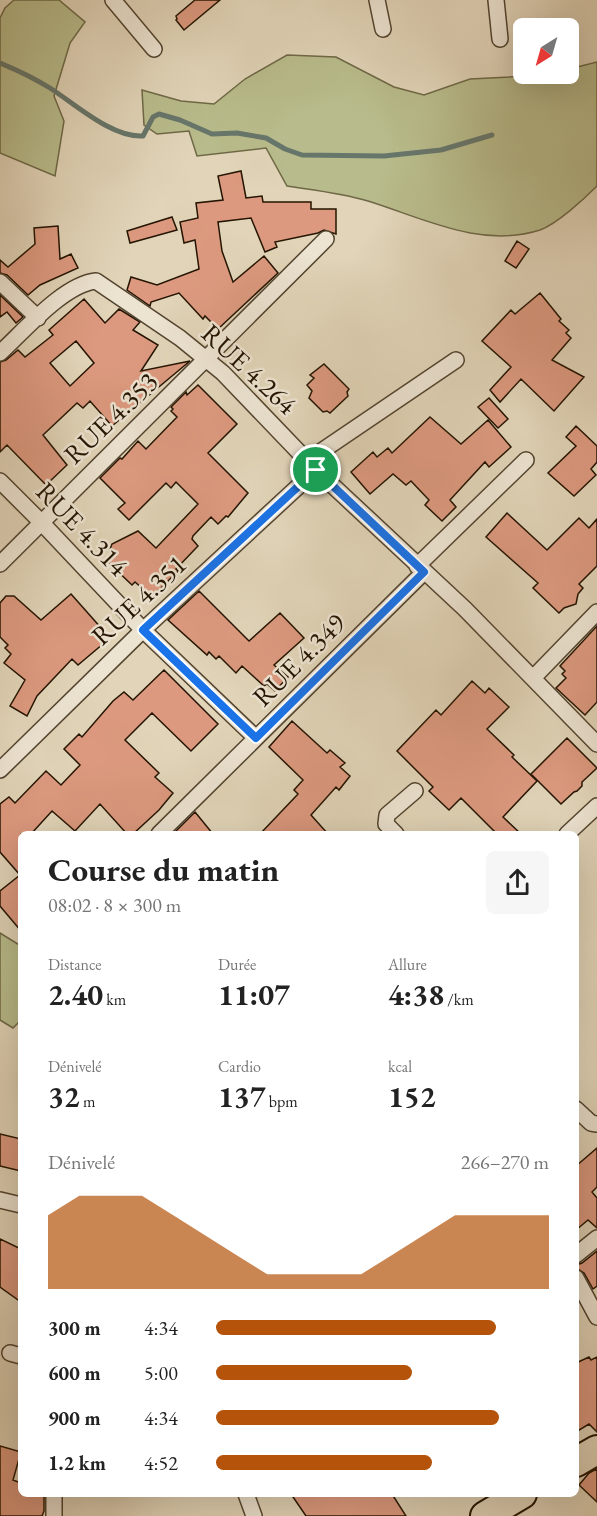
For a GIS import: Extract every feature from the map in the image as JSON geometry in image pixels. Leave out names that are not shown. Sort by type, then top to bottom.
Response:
[{"type":"highway","points":[[579,1460],[597,1450]]},
{"type":"highway","points":[[485,1516],[517,1497]]},
{"type":"street","points":[[113,0],[154,49]]},
{"type":"street","points":[[377,0],[383,29]]},
{"type":"street","points":[[496,0],[500,39]]},
{"type":"street","name":"RUE 4.353","points":[[0,564],[326,239]]},
{"type":"street","name":"RUE 4.264","points":[[0,353],[67,292],[86,282],[96,281],[151,321],[180,338],[246,396],[311,466],[465,609],[597,744]]},
{"type":"street","points":[[0,282],[38,318]]},
{"type":"street","name":"RUE 4.351","points":[[0,770],[311,466],[456,360]]},
{"type":"street","name":"RUE 4.349","points":[[162,831],[256,738],[526,460]]},
{"type":"street","name":"RUE 4.314","points":[[0,481],[143,630],[256,738]]},
{"type":"street","points":[[533,678],[597,612]]},
{"type":"street","points":[[393,831],[386,824],[387,815],[415,791]]},
{"type":"street","points":[[570,831],[597,806]]},
{"type":"street","points":[[579,1112],[591,1123],[597,1124]]},
{"type":"street","points":[[0,1200],[18,1204]]},
{"type":"street","points":[[579,1253],[597,1238]]},
{"type":"street","points":[[579,1284],[597,1317]]},
{"type":"street","points":[[54,1497],[54,1516]]},
{"type":"street","points":[[247,1497],[254,1516]]},
{"type":"green space","points":[[14,0],[59,0],[85,22],[70,43],[54,96],[64,121],[55,176],[0,153],[0,18],[5,8]]},
{"type":"green space","points":[[287,55],[336,57],[394,87],[424,95],[470,79],[513,77],[513,84],[579,84],[579,66],[597,62],[597,186],[562,217],[540,230],[518,235],[474,234],[431,223],[358,198],[287,186],[266,148],[197,156],[189,131],[157,134],[144,125],[142,90],[181,101],[214,104],[245,79]]},
{"type":"green space","points":[[0,933],[18,944],[18,1023],[13,1028],[0,1020]]},
{"type":"building","points":[[195,0],[220,0],[184,30],[176,20],[176,16]]},
{"type":"building","points":[[241,171],[246,198],[262,196],[263,202],[311,202],[311,209],[336,209],[336,234],[324,230],[275,242],[277,247],[265,252],[251,218],[218,222],[222,251],[233,282],[264,256],[278,273],[218,329],[205,316],[203,319],[179,293],[151,302],[150,306],[127,290],[131,277],[157,285],[199,269],[195,240],[184,243],[180,222],[198,218],[196,203],[223,200],[218,176]]},
{"type":"building","points":[[172,217],[177,230],[130,243],[127,231]]},
{"type":"building","points":[[58,226],[60,259],[71,254],[78,268],[40,285],[28,295],[7,275],[0,273],[0,260],[8,267],[35,244],[34,228]]},
{"type":"building","points":[[517,241],[529,249],[516,268],[505,261]]},
{"type":"building","points":[[540,293],[561,319],[559,321],[569,330],[566,333],[571,338],[552,360],[584,377],[554,411],[521,379],[500,402],[490,390],[511,367],[482,341],[511,310],[515,314]]},
{"type":"building","points":[[0,295],[23,317],[16,323],[7,312],[0,317]]},
{"type":"building","points":[[84,299],[105,323],[119,309],[140,322],[133,330],[158,345],[141,371],[190,361],[112,426],[90,401],[83,408],[77,403],[43,435],[67,465],[46,485],[7,445],[0,452],[0,362],[18,350],[25,357],[53,335],[49,330]],"holes":[[[76,341],[94,363],[70,386],[50,363]]]},
{"type":"building","points":[[324,364],[349,389],[348,396],[330,413],[323,412],[309,398],[312,391],[307,385],[314,378],[310,375]]},
{"type":"building","points":[[198,385],[237,424],[208,453],[248,493],[228,517],[226,516],[218,524],[211,517],[193,536],[192,539],[198,546],[176,569],[178,571],[152,597],[135,582],[132,585],[107,560],[112,555],[110,549],[112,544],[138,531],[156,548],[198,504],[176,482],[171,488],[166,483],[129,520],[118,509],[125,503],[100,478],[138,441],[146,449],[177,417],[171,411],[173,409],[171,407],[186,392],[187,395]]},
{"type":"building","points":[[489,398],[508,419],[498,428],[478,407]]},
{"type":"building","points":[[430,417],[461,444],[488,420],[511,447],[489,467],[485,462],[450,500],[456,507],[442,521],[425,505],[429,500],[411,481],[406,485],[393,474],[370,494],[351,472],[373,452],[377,457],[388,448],[392,453]]},
{"type":"building","points":[[576,426],[597,446],[597,462],[591,469],[596,475],[574,496],[548,473],[576,446],[566,437]]},
{"type":"building","points":[[507,513],[547,550],[579,518],[589,528],[597,519],[597,566],[579,584],[583,588],[578,594],[576,604],[564,608],[559,613],[533,588],[538,583],[486,537]]},
{"type":"building","points":[[199,591],[249,641],[280,613],[304,638],[274,665],[288,677],[275,691],[267,684],[264,686],[242,666],[236,673],[219,656],[216,659],[209,652],[207,655],[168,620]]},
{"type":"building","points":[[71,594],[110,638],[78,665],[72,659],[37,696],[27,716],[10,706],[25,680],[4,663],[11,654],[5,648],[8,645],[0,637],[0,603],[6,596],[14,596],[41,620]]},
{"type":"building","points":[[597,626],[597,702],[585,715],[556,688],[566,678],[562,674],[565,671],[560,666]]},
{"type":"building","points":[[164,670],[218,724],[191,751],[152,713],[125,740],[159,773],[155,777],[173,793],[159,810],[136,831],[124,831],[100,804],[75,831],[52,811],[34,831],[18,831],[18,873],[0,852],[0,804],[9,797],[15,803],[46,771],[61,785],[80,765],[64,749],[79,734],[82,737],[113,701],[124,692],[133,700]]},
{"type":"building","points":[[472,681],[485,693],[489,688],[509,707],[487,729],[537,781],[503,817],[518,831],[494,831],[461,798],[449,810],[429,791],[433,787],[397,751],[436,710],[441,715]]},
{"type":"building","points":[[292,721],[327,753],[330,750],[345,763],[340,767],[350,776],[339,790],[336,787],[311,815],[325,831],[263,831],[298,794],[294,790],[303,780],[269,747]]},
{"type":"building","points":[[567,738],[597,768],[582,782],[582,786],[577,791],[561,804],[531,774]]},
{"type":"building","points":[[195,812],[211,831],[176,831]]},
{"type":"building","points":[[18,877],[18,927],[0,906],[0,891]]},
{"type":"building","points":[[0,1134],[18,1138],[18,1170],[0,1166]]},
{"type":"building","points":[[597,1148],[597,1187],[592,1192],[597,1198],[597,1228],[588,1220],[579,1228],[579,1163]]},
{"type":"building","points":[[0,1239],[18,1248],[18,1300],[0,1287]]},
{"type":"building","points":[[597,1251],[597,1286],[593,1289],[584,1273],[579,1270],[579,1264]]},
{"type":"building","points":[[589,1357],[591,1360],[597,1357],[597,1432],[589,1424],[579,1430],[579,1362]]},
{"type":"building","points":[[0,1446],[18,1451],[18,1462],[13,1480],[18,1482],[18,1497],[44,1497],[44,1511],[42,1516],[0,1516]]},
{"type":"building","points":[[597,1469],[597,1502],[579,1485],[589,1473]]},
{"type":"building","points":[[293,1497],[394,1497],[406,1516],[306,1516]]},
{"type":"waterway","points":[[0,63],[44,84],[94,119],[119,132],[131,135],[143,136],[153,117],[159,114],[180,120],[212,134],[237,133],[266,138],[285,149],[302,155],[384,156],[441,150],[492,135]]},
{"type":"route","points":[[316,470],[424,572],[256,738],[143,630],[316,470]]}]
